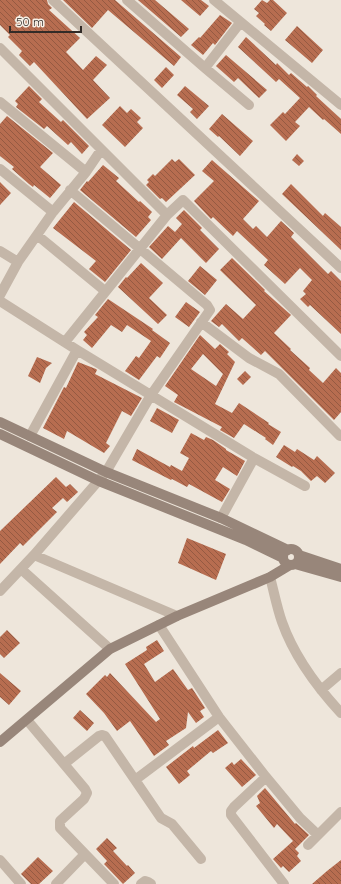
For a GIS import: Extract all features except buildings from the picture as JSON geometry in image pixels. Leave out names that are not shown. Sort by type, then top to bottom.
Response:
[{"type":"street","points":[[53,0],[341,268]]},
{"type":"street","points":[[127,0],[249,105]]},
{"type":"street","points":[[214,0],[341,106]]},
{"type":"street","points":[[205,68],[240,23]]},
{"type":"street","points":[[0,48],[167,215]]},
{"type":"street","points":[[0,102],[86,172]]},
{"type":"street","points":[[0,295],[18,262],[53,212],[86,172],[101,150]]},
{"type":"street","points":[[0,169],[53,212]]},
{"type":"street","points":[[0,590],[34,555],[106,472],[151,395],[210,310],[207,305],[70,190]]},
{"type":"street","points":[[65,342],[167,215],[183,200],[341,356]]},
{"type":"street","points":[[37,235],[106,290]]},
{"type":"street","points":[[0,252],[18,262]]},
{"type":"street","points":[[0,301],[254,458],[305,486]]},
{"type":"street","points":[[201,322],[249,358],[280,374],[340,436]]},
{"type":"street","points":[[30,436],[77,350]]},
{"type":"street","points":[[0,422],[106,472],[221,518],[247,536],[291,559],[341,577]]},
{"type":"street","points":[[0,434],[99,481],[247,536]]},
{"type":"street","points":[[221,518],[254,458]]},
{"type":"street","points":[[34,555],[177,616]]},
{"type":"street","points":[[291,559],[341,569]]},
{"type":"street","points":[[0,742],[110,649],[177,616],[270,577],[291,559]]},
{"type":"street","points":[[21,569],[110,649]]},
{"type":"street","points":[[270,577],[286,633],[321,690],[341,713]]},
{"type":"street","points":[[160,625],[219,717],[300,818],[318,835]]},
{"type":"street","points":[[321,690],[341,673]]},
{"type":"street","points":[[135,780],[219,717]]},
{"type":"street","points":[[27,720],[85,788],[87,793],[84,799],[63,818],[59,825],[60,828],[114,884]]},
{"type":"street","points":[[64,764],[102,735],[107,739],[161,818],[172,824],[201,859]]},
{"type":"street","points":[[266,777],[234,807],[231,811],[231,815],[284,884]]},
{"type":"street","points":[[308,845],[341,812]]},
{"type":"street","points":[[56,884],[85,854]]},
{"type":"street","points":[[0,860],[21,884]]},
{"type":"street","points":[[141,884],[145,881],[151,884]]}]
